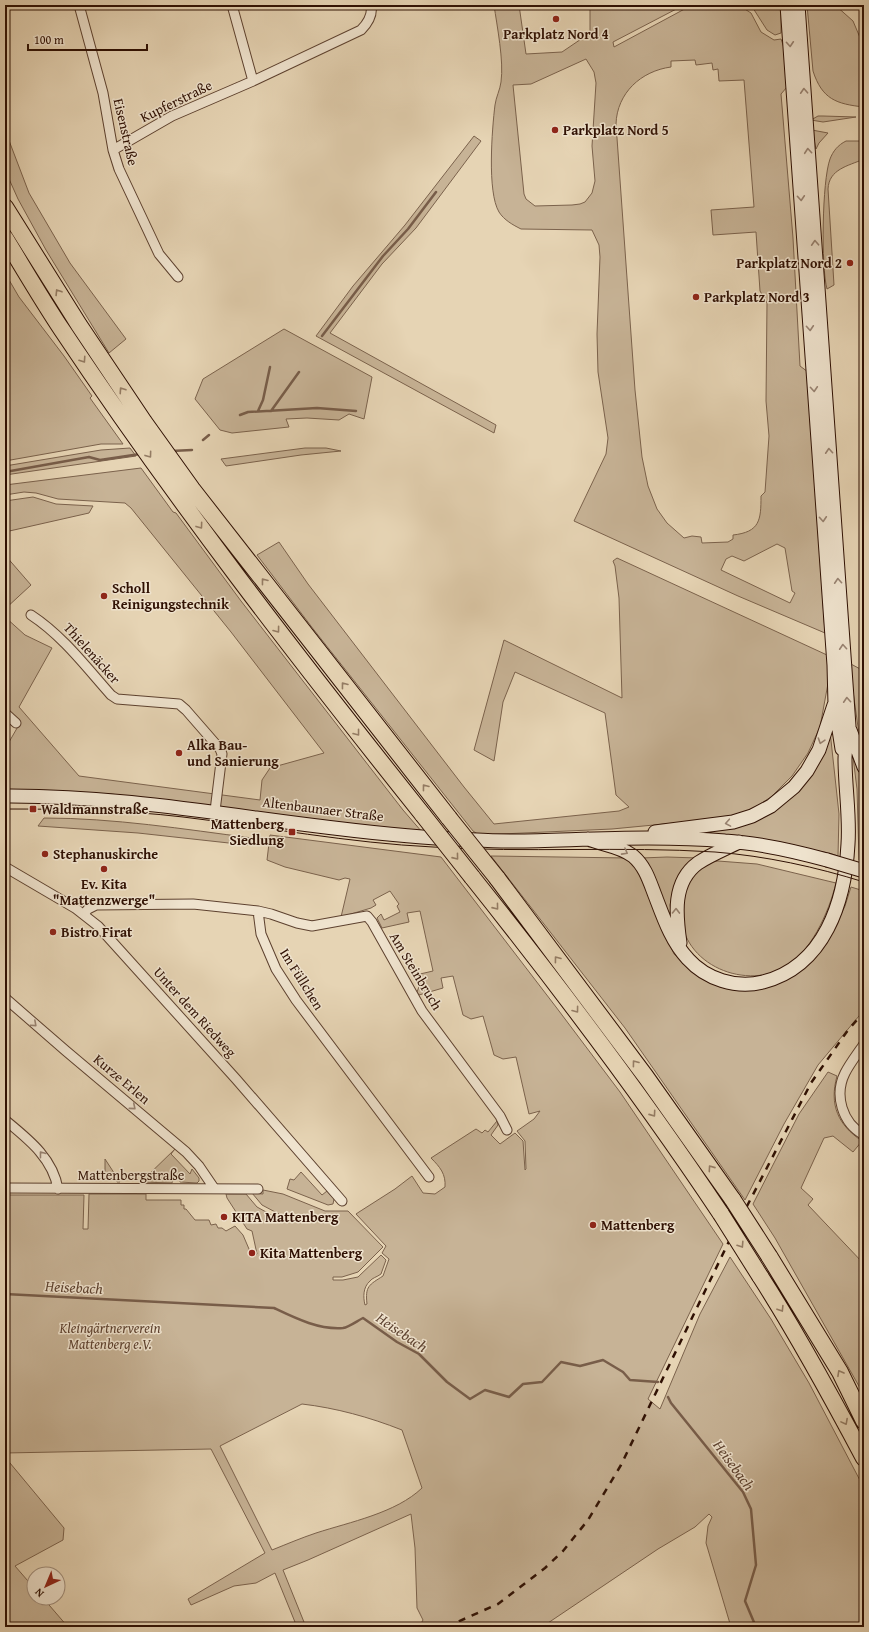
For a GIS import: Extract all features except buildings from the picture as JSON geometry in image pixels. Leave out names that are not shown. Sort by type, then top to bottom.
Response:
[{"type":"highway","points":[[5,194],[20,232]]},
{"type":"highway","points":[[5,207],[79,325],[144,422],[192,489],[496,878],[646,1077],[733,1200],[769,1256],[840,1372],[864,1421]]},
{"type":"highway","points":[[5,238],[61,328],[126,424],[304,666],[568,999],[647,1106],[721,1214],[796,1332],[864,1458]]},
{"type":"main road","points":[[588,839],[623,850],[632,856],[642,866],[667,926],[680,949],[696,967],[709,976],[721,980],[747,984],[765,982],[781,976],[791,970],[809,955],[827,933],[835,914],[844,882],[848,844],[845,758],[849,726],[845,675],[836,619],[787,5]]},
{"type":"main road","points":[[798,5],[814,223],[836,619],[834,665],[835,704],[841,747],[845,758]]},
{"type":"main road","points":[[638,837],[658,831],[732,822],[752,816],[771,806],[794,788],[807,771],[818,750],[835,704]]},
{"type":"main road","points":[[849,726],[864,768]]},
{"type":"main road","name":"Altenbaunaer Straße","points":[[5,796],[96,798],[329,827],[421,836],[511,840],[638,837]]},
{"type":"main road","points":[[638,837],[739,842],[773,847],[827,860],[864,871]]},
{"type":"main road","points":[[680,949],[676,905],[678,894],[684,880],[698,864],[739,842]]},
{"type":"street","name":"Eisenstraße","points":[[79,5],[103,93],[113,150],[119,169],[159,254],[178,277]]},
{"type":"street","points":[[232,5],[254,81]]},
{"type":"street","name":"Kupferstraße","points":[[113,150],[172,116],[254,81],[360,30],[366,25],[371,17],[371,5]]},
{"type":"street","name":"Thielenäcker","points":[[31,615],[55,634],[117,700],[179,704],[186,710],[220,749],[222,754],[215,812]]},
{"type":"street","points":[[5,713],[16,723]]},
{"type":"street","name":"Unter dem Riedweg","points":[[5,868],[44,889],[84,914],[112,940],[342,1201]]},
{"type":"street","points":[[84,914],[88,909],[96,905],[193,904],[258,912]]},
{"type":"street","name":"Am Steinbruch","points":[[258,912],[271,914],[297,923],[312,926],[367,916],[372,922],[422,1011],[500,1116],[506,1130]]},
{"type":"street","name":"Im Füllchen","points":[[258,912],[261,934],[276,969],[304,1011],[429,1177]]},
{"type":"street","name":"Kurze Erlen","points":[[5,998],[50,1038],[186,1152],[199,1166],[214,1188]]},
{"type":"street","points":[[864,1044],[845,1073],[840,1096],[843,1110],[848,1122],[864,1136]]},
{"type":"street","points":[[5,1120],[32,1143],[43,1156],[49,1165],[58,1189]]},
{"type":"street","name":"Mattenbergstraße","points":[[5,1188],[258,1189]]},
{"type":"green space","points":[[494,5],[519,5],[526,54],[562,52],[590,33],[590,5],[684,5],[613,42],[614,47],[692,5],[740,6],[751,13],[761,32],[774,40],[781,39],[786,53],[787,87],[781,94],[793,238],[800,366],[808,372],[825,633],[738,596],[574,521],[606,454],[608,438],[598,372],[597,334],[600,257],[599,245],[592,230],[521,229],[506,220],[501,215],[495,203],[491,160],[495,105],[502,74],[501,54]],"holes":[[[586,59],[594,72],[596,83],[592,146],[595,181],[592,193],[585,202],[580,204],[535,206],[526,199],[524,194],[513,85],[531,84]],[[695,60],[696,65],[712,63],[713,70],[718,69],[719,81],[744,80],[754,207],[711,210],[713,235],[756,232],[760,291],[767,303],[766,401],[769,436],[765,492],[761,496],[759,518],[754,528],[749,531],[733,535],[733,539],[728,542],[702,543],[701,537],[692,536],[684,538],[667,523],[657,509],[648,486],[642,457],[635,390],[616,124],[617,113],[626,93],[633,85],[650,73],[671,67],[671,61]],[[777,544],[785,548],[792,591],[795,593],[790,603],[721,570],[726,559],[732,556],[744,561]]]},
{"type":"green space","points":[[751,5],[781,5],[781,33],[775,35],[767,30]]},
{"type":"green space","points":[[807,5],[835,5],[853,21],[864,47],[864,107],[838,102],[826,94],[821,88],[813,71]]},
{"type":"green space","points":[[818,116],[856,117],[823,122],[811,120]]},
{"type":"green space","points":[[5,130],[29,193],[70,263],[126,339],[109,353],[46,250],[18,199],[5,170]]},
{"type":"green space","points":[[812,130],[828,133],[816,149]]},
{"type":"green space","points":[[474,136],[481,141],[416,228],[382,264],[330,333],[496,425],[494,433],[316,336],[353,286],[405,225]]},
{"type":"green space","points":[[846,141],[859,141],[864,145],[864,159],[840,169],[829,182],[828,189],[834,285],[827,289],[824,262],[823,224],[827,170],[834,151],[838,146]]},
{"type":"green space","points":[[5,273],[19,297],[64,356],[92,396],[90,398],[123,444],[101,444],[5,461]]},
{"type":"green space","points":[[284,329],[372,377],[364,419],[349,414],[339,420],[307,418],[286,419],[289,427],[232,433],[220,430],[195,399],[203,379]]},
{"type":"green space","points":[[130,448],[136,456],[5,475],[5,466],[101,450]]},
{"type":"green space","points":[[305,448],[326,448],[341,451],[301,455],[226,466],[221,459]]},
{"type":"green space","points":[[141,468],[241,601],[403,810],[422,832],[377,828],[111,794],[5,792],[5,749],[20,723],[5,710],[5,617],[25,635],[52,648],[19,707],[79,776],[260,800],[262,780],[270,768],[324,753],[231,632],[131,508],[125,503],[58,499],[36,493],[24,492],[5,495],[5,485]]},
{"type":"green space","points":[[33,497],[56,504],[93,506],[89,513],[5,532],[5,501]]},
{"type":"green space","points":[[279,542],[308,584],[494,824],[619,811],[629,807],[616,795],[605,713],[515,672],[503,702],[494,761],[474,750],[504,640],[622,698],[619,598],[613,561],[617,558],[827,655],[829,678],[820,727],[808,753],[792,776],[771,797],[746,813],[706,820],[612,829],[479,835],[473,831],[314,630],[257,555]]},
{"type":"green space","points":[[5,555],[31,585],[5,609]]},
{"type":"green space","points":[[849,663],[864,671],[864,756],[858,727]]},
{"type":"green space","points":[[830,731],[839,814],[838,856],[829,853],[767,842],[695,833],[779,806]]},
{"type":"green space","points":[[852,749],[864,782],[864,862],[859,860],[857,789]]},
{"type":"green space","points":[[44,818],[70,818],[148,825],[252,838],[257,841],[247,845],[138,833],[38,826]]},
{"type":"green space","name":"Kleingärtnerverein Mattenberg e.V.","points":[[270,835],[441,857],[620,1092],[723,1244],[648,1399],[660,1409],[700,1314],[730,1257],[771,1319],[809,1383],[864,1488],[864,1627],[731,1627],[706,1543],[708,1526],[712,1517],[709,1514],[695,1527],[658,1549],[542,1627],[419,1627],[423,1620],[417,1608],[415,1548],[411,1514],[283,1570],[306,1627],[297,1627],[275,1573],[256,1583],[234,1586],[191,1605],[188,1599],[265,1553],[211,1449],[5,1453],[5,1195],[84,1195],[83,1229],[88,1229],[89,1194],[146,1194],[146,1200],[181,1200],[181,1205],[184,1205],[184,1209],[186,1209],[195,1220],[209,1220],[211,1225],[216,1224],[218,1228],[222,1228],[226,1231],[235,1226],[243,1235],[252,1256],[257,1254],[252,1231],[247,1229],[227,1198],[226,1194],[246,1194],[257,1207],[277,1218],[279,1214],[262,1205],[252,1193],[263,1194],[263,1190],[283,1194],[325,1211],[348,1211],[383,1247],[358,1272],[342,1277],[333,1277],[333,1280],[358,1277],[381,1255],[386,1260],[381,1274],[371,1280],[366,1286],[364,1295],[365,1305],[367,1304],[367,1290],[371,1284],[383,1276],[389,1259],[382,1253],[386,1246],[356,1214],[395,1189],[412,1176],[423,1193],[435,1194],[445,1187],[445,1182],[442,1171],[431,1158],[476,1129],[482,1133],[485,1130],[488,1132],[497,1121],[498,1125],[491,1135],[500,1144],[515,1133],[523,1141],[525,1170],[526,1169],[525,1141],[517,1131],[534,1119],[540,1111],[529,1114],[516,1057],[503,1059],[494,1055],[483,1016],[471,1019],[463,1015],[453,976],[441,978],[443,988],[419,995],[417,992],[420,984],[420,974],[433,971],[420,911],[407,913],[409,922],[382,928],[377,918],[381,914],[384,920],[400,912],[397,906],[399,904],[390,891],[373,900],[376,905],[371,908],[341,917],[350,879],[345,878],[339,880],[285,867],[267,860]],"holes":[[[302,1404],[352,1414],[402,1430],[422,1488],[399,1504],[372,1516],[310,1535],[272,1550],[220,1446]]]},
{"type":"green space","points":[[491,856],[628,858],[634,862],[674,954],[688,968],[704,980],[724,988],[744,990],[774,985],[789,978],[811,961],[828,940],[845,906],[851,887],[864,891],[864,1010],[818,1065],[784,1124],[745,1200],[625,1028]]},
{"type":"green space","points":[[641,858],[698,858],[675,885],[670,905],[674,928]]},
{"type":"green space","points":[[718,861],[757,864],[836,883],[829,907],[817,932],[801,954],[782,969],[764,975],[746,976],[728,972],[711,964],[698,953],[687,939],[682,922],[682,903],[687,883],[698,869],[705,864]]},
{"type":"green space","points":[[828,1072],[837,1076],[834,1096],[835,1105],[841,1121],[862,1141],[853,1152],[833,1136],[824,1138],[801,1188],[813,1199],[808,1205],[864,1264],[864,1395],[775,1238],[753,1204],[799,1114]]},
{"type":"green space","points":[[175,1149],[171,1154],[190,1174],[192,1169],[199,1178],[197,1183],[180,1182],[180,1178],[173,1179],[172,1183],[141,1182]]},
{"type":"green space","points":[[105,1159],[120,1182],[117,1182],[116,1177],[112,1177],[112,1180],[105,1173]]},
{"type":"green space","points":[[301,1172],[322,1195],[327,1191],[334,1199],[333,1204],[328,1205],[287,1189],[290,1179],[294,1180]]},
{"type":"green space","points":[[5,1457],[64,1528],[63,1540],[15,1566],[26,1579],[26,1606],[50,1606],[68,1627],[5,1627]]},
{"type":"waterway","points":[[322,336],[383,256],[408,229],[436,192]]},
{"type":"waterway","points":[[258,411],[263,400],[270,367]]},
{"type":"waterway","points":[[271,411],[299,372]]},
{"type":"waterway","points":[[240,415],[248,412],[317,408],[356,411]]},
{"type":"waterway","points":[[203,440],[209,435]]},
{"type":"waterway","points":[[171,451],[192,450]]},
{"type":"waterway","points":[[5,472],[89,457],[100,460],[140,454]]},
{"type":"waterway","name":"Heisebach","points":[[5,1294],[274,1308],[307,1322],[334,1328],[343,1328],[363,1318],[397,1342],[419,1354],[447,1382],[470,1399],[485,1390],[509,1397],[523,1384],[542,1382],[561,1362],[580,1366],[603,1360],[623,1372],[630,1380],[658,1382]]},
{"type":"waterway","name":"Heisebach","points":[[668,1397],[671,1403],[743,1492],[751,1509],[756,1565],[745,1601],[756,1627]]},
{"type":"tram line","points":[[5,809],[94,810],[139,813],[214,821],[370,842],[433,847],[468,849],[680,850],[715,852],[753,856],[791,863],[864,882]]},
{"type":"railway","points":[[446,1627],[498,1604],[545,1568],[563,1551],[588,1520],[621,1465],[733,1233],[811,1083],[848,1030],[864,1012]]},
{"type":"place","name":"Parkplatz Nord 4","points":[[556,19]]},
{"type":"place","name":"Parkplatz Nord 5","points":[[555,130]]},
{"type":"place","name":"Parkplatz Nord 2","points":[[850,263]]},
{"type":"place","name":"Parkplatz Nord 3","points":[[696,297]]},
{"type":"place","name":"Scholl Reinigungstechnik","points":[[104,596]]},
{"type":"place","name":"Alka Bau- und Sanierung","points":[[179,753]]},
{"type":"place","name":"Waldmannstraße","points":[[33,809]]},
{"type":"place","name":"Mattenberg Siedlung","points":[[292,832]]},
{"type":"place","name":"Stephanuskirche","points":[[45,854]]},
{"type":"place","name":"Ev. Kita \"Mattenzwerge\"","points":[[104,869]]},
{"type":"place","name":"Bistro Firat","points":[[53,932]]},
{"type":"place","name":"KITA Mattenberg","points":[[224,1217]]},
{"type":"place","name":"Mattenberg","points":[[593,1225]]},
{"type":"place","name":"Kita Mattenberg","points":[[252,1253]]}]
